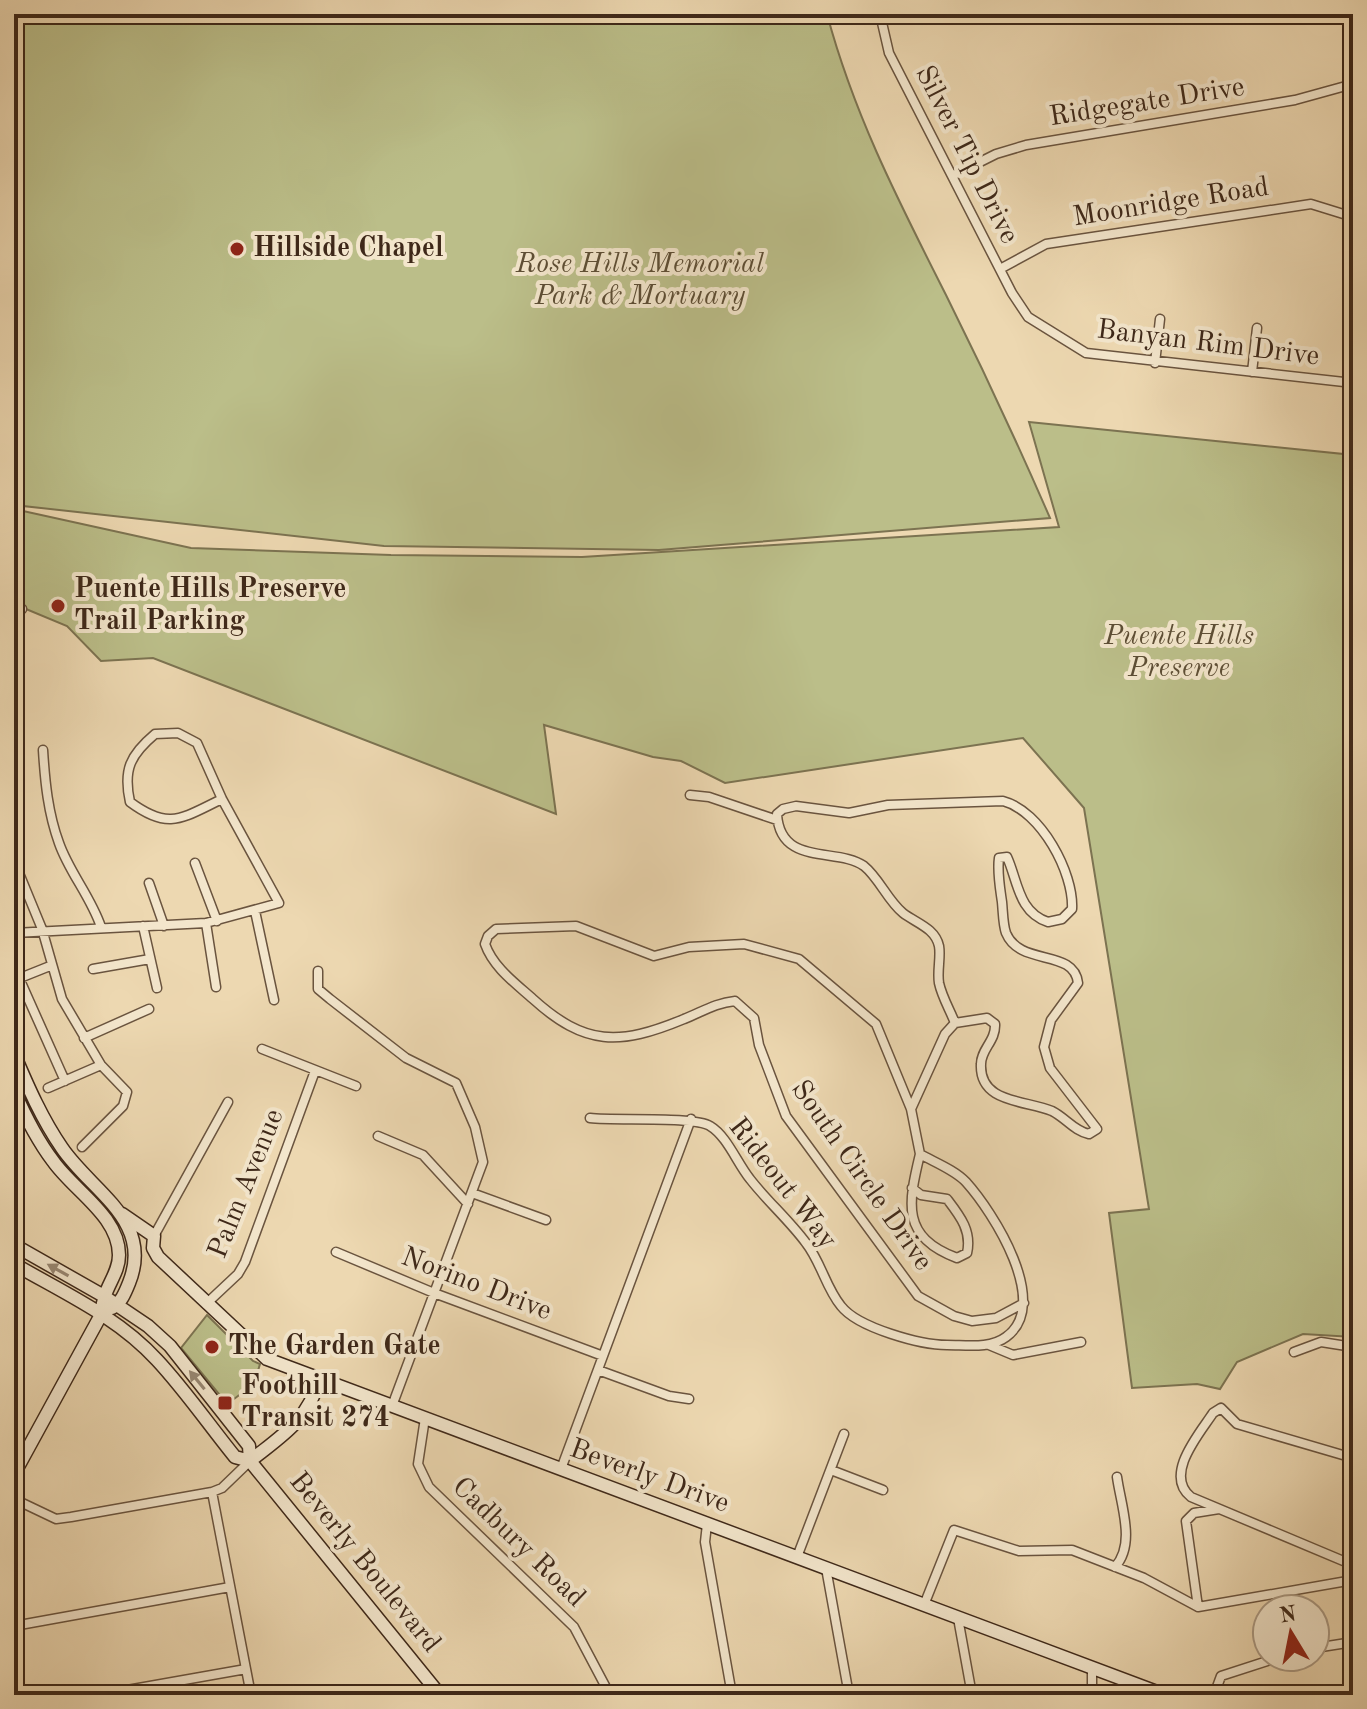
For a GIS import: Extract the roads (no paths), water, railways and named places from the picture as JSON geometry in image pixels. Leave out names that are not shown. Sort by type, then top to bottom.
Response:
[{"type":"main road","name":"Beverly Drive","points":[[14,1054],[48,1127],[76,1167],[258,1354],[1165,1695]]},
{"type":"main road","points":[[14,1091],[39,1139],[65,1176],[102,1214],[118,1241],[117,1268],[102,1295],[102,1313],[14,1474]]},
{"type":"main road","points":[[65,1176],[76,1167]]},
{"type":"main road","points":[[102,1313],[118,1304],[135,1262],[134,1244],[122,1214]]},
{"type":"main road","name":"Beverly Boulevard","points":[[14,1245],[118,1304],[170,1346],[249,1446],[250,1461],[440,1695]]},
{"type":"main road","points":[[135,1262],[155,1247]]},
{"type":"main road","name":"Beverly Boulevard","points":[[14,1264],[102,1313],[156,1359],[235,1457],[250,1461]]},
{"type":"main road","points":[[250,1461],[300,1421],[311,1407],[320,1379]]},
{"type":"street","name":"Silver Tip Drive","points":[[880,14],[889,53],[1000,269]]},
{"type":"street","name":"Ridgegate Drive","points":[[952,176],[996,154],[1026,145],[1295,100],[1353,84]]},
{"type":"street","name":"Moonridge Road","points":[[1000,269],[1046,244],[1311,204],[1353,217]]},
{"type":"street","name":"Banyan Rim Drive","points":[[1000,269],[1028,317],[1065,343],[1086,353],[1353,383]]},
{"type":"street","points":[[1155,363],[1160,319]]},
{"type":"street","points":[[1252,372],[1257,328]]},
{"type":"street","points":[[14,933],[42,929],[206,923],[279,903],[222,799],[197,743],[178,733],[155,734],[128,762],[125,780],[130,802],[151,817],[175,821],[222,799]]},
{"type":"street","points":[[43,750],[46,797],[59,845],[93,904],[101,927]]},
{"type":"street","points":[[14,789],[18,824],[14,829]]},
{"type":"street","points":[[690,795],[709,797],[777,820]]},
{"type":"street","points":[[912,1188],[921,1195],[947,1199],[965,1224],[969,1243],[967,1253],[957,1258],[933,1249],[918,1232],[909,1198],[920,1154],[911,1109],[937,1049],[955,1023],[987,1018],[995,1024],[995,1033],[983,1053],[980,1066],[990,1090],[999,1096],[1049,1110],[1081,1132],[1094,1132],[1095,1122],[1050,1068],[1044,1047],[1051,1020],[1078,983],[1077,975],[1073,968],[1058,961],[1021,951],[1006,933],[998,868],[1003,855],[1010,864],[1022,901],[1031,913],[1048,922],[1062,919],[1072,909],[1072,889],[1060,854],[1021,809],[1003,801],[888,805],[849,813],[796,806],[783,809],[777,820],[780,830],[804,852],[850,859],[866,867],[903,913],[934,936],[939,947],[940,984],[955,1023]]},
{"type":"street","points":[[14,861],[42,929],[50,966],[62,999],[101,1065],[123,1084],[127,1098],[123,1106],[82,1147]]},
{"type":"street","points":[[195,863],[217,921]]},
{"type":"street","points":[[149,883],[164,926]]},
{"type":"street","points":[[255,911],[274,1000]]},
{"type":"street","points":[[206,923],[216,987]]},
{"type":"street","points":[[143,926],[157,988]]},
{"type":"street","name":"South Circle Drive","points":[[911,1109],[876,1024],[799,959],[744,944],[689,947],[654,956],[576,926],[496,929],[488,936],[485,944],[505,974],[563,1026],[601,1038],[641,1034],[684,1019],[714,1003],[735,1001],[754,1018],[759,1045],[786,1116],[918,1296],[954,1316],[972,1321],[996,1318],[1024,1303]]},
{"type":"street","points":[[93,969],[150,959]]},
{"type":"street","points":[[50,966],[16,979],[65,1081]]},
{"type":"street","points":[[318,971],[318,989],[330,999],[406,1058],[456,1083],[475,1127],[483,1162],[392,1406]]},
{"type":"street","points":[[84,1038],[149,1009]]},
{"type":"street","points":[[262,1049],[356,1086]]},
{"type":"street","points":[[48,1088],[101,1065]]},
{"type":"street","name":"Palm Avenue","points":[[206,1304],[238,1274],[245,1262],[315,1071]]},
{"type":"street","points":[[155,1247],[228,1102]]},
{"type":"street","points":[[590,1118],[627,1122],[691,1119]]},
{"type":"street","name":"Rideout Way","points":[[561,1469],[691,1119],[716,1130],[749,1179],[808,1244],[843,1309],[865,1323],[923,1343],[989,1345],[1013,1355],[1081,1342]]},
{"type":"street","points":[[378,1136],[423,1155],[468,1204]]},
{"type":"street","points":[[920,1154],[965,1180],[1001,1233],[1021,1278],[1024,1303],[1019,1325],[1006,1337],[989,1345]]},
{"type":"street","points":[[472,1193],[546,1220]]},
{"type":"street","name":"Norino Drive","points":[[336,1252],[434,1293],[603,1356]]},
{"type":"street","points":[[1294,1352],[1321,1342],[1353,1347]]},
{"type":"street","points":[[598,1370],[672,1397],[689,1399]]},
{"type":"street","points":[[1353,1458],[1237,1424],[1226,1410],[1219,1409],[1181,1468],[1186,1493],[1353,1565]]},
{"type":"street","name":"Cadbury Road","points":[[425,1418],[418,1464],[429,1487],[574,1627],[610,1695]]},
{"type":"street","points":[[797,1557],[844,1434]]},
{"type":"street","points":[[14,1499],[56,1519],[212,1492],[222,1488],[250,1461]]},
{"type":"street","points":[[831,1470],[883,1490]]},
{"type":"street","points":[[1115,1567],[1124,1556],[1127,1545],[1117,1477]]},
{"type":"street","points":[[212,1492],[251,1695]]},
{"type":"street","points":[[1198,1607],[1186,1521],[1194,1513],[1220,1509]]},
{"type":"street","points":[[707,1524],[705,1542],[732,1695]]},
{"type":"street","points":[[924,1605],[954,1530],[1019,1551],[1066,1548],[1115,1567],[1198,1607],[1353,1580]]},
{"type":"street","points":[[826,1568],[849,1695]]},
{"type":"street","points":[[14,1626],[230,1587]]},
{"type":"street","points":[[958,1618],[972,1695]]},
{"type":"street","points":[[1331,1645],[1353,1642]]},
{"type":"street","points":[[1214,1695],[1221,1676],[1251,1666]]},
{"type":"street","points":[[1092,1668],[1092,1695]]},
{"type":"street","points":[[99,1695],[246,1669]]},
{"type":"place","name":"Hillside Chapel","points":[[237,249]]},
{"type":"place","name":"Puente Hills Preserve Trail Parking","points":[[58,606]]},
{"type":"place","name":"The Garden Gate","points":[[212,1347]]},
{"type":"place","name":"Foothill Transit 274","points":[[225,1403]]},
{"type":"park label","name":"Rose Hills Memorial Park & Mortuary","points":[[640,281]]},
{"type":"park label","name":"Puente Hills Preserve","points":[[1179,653]]}]
